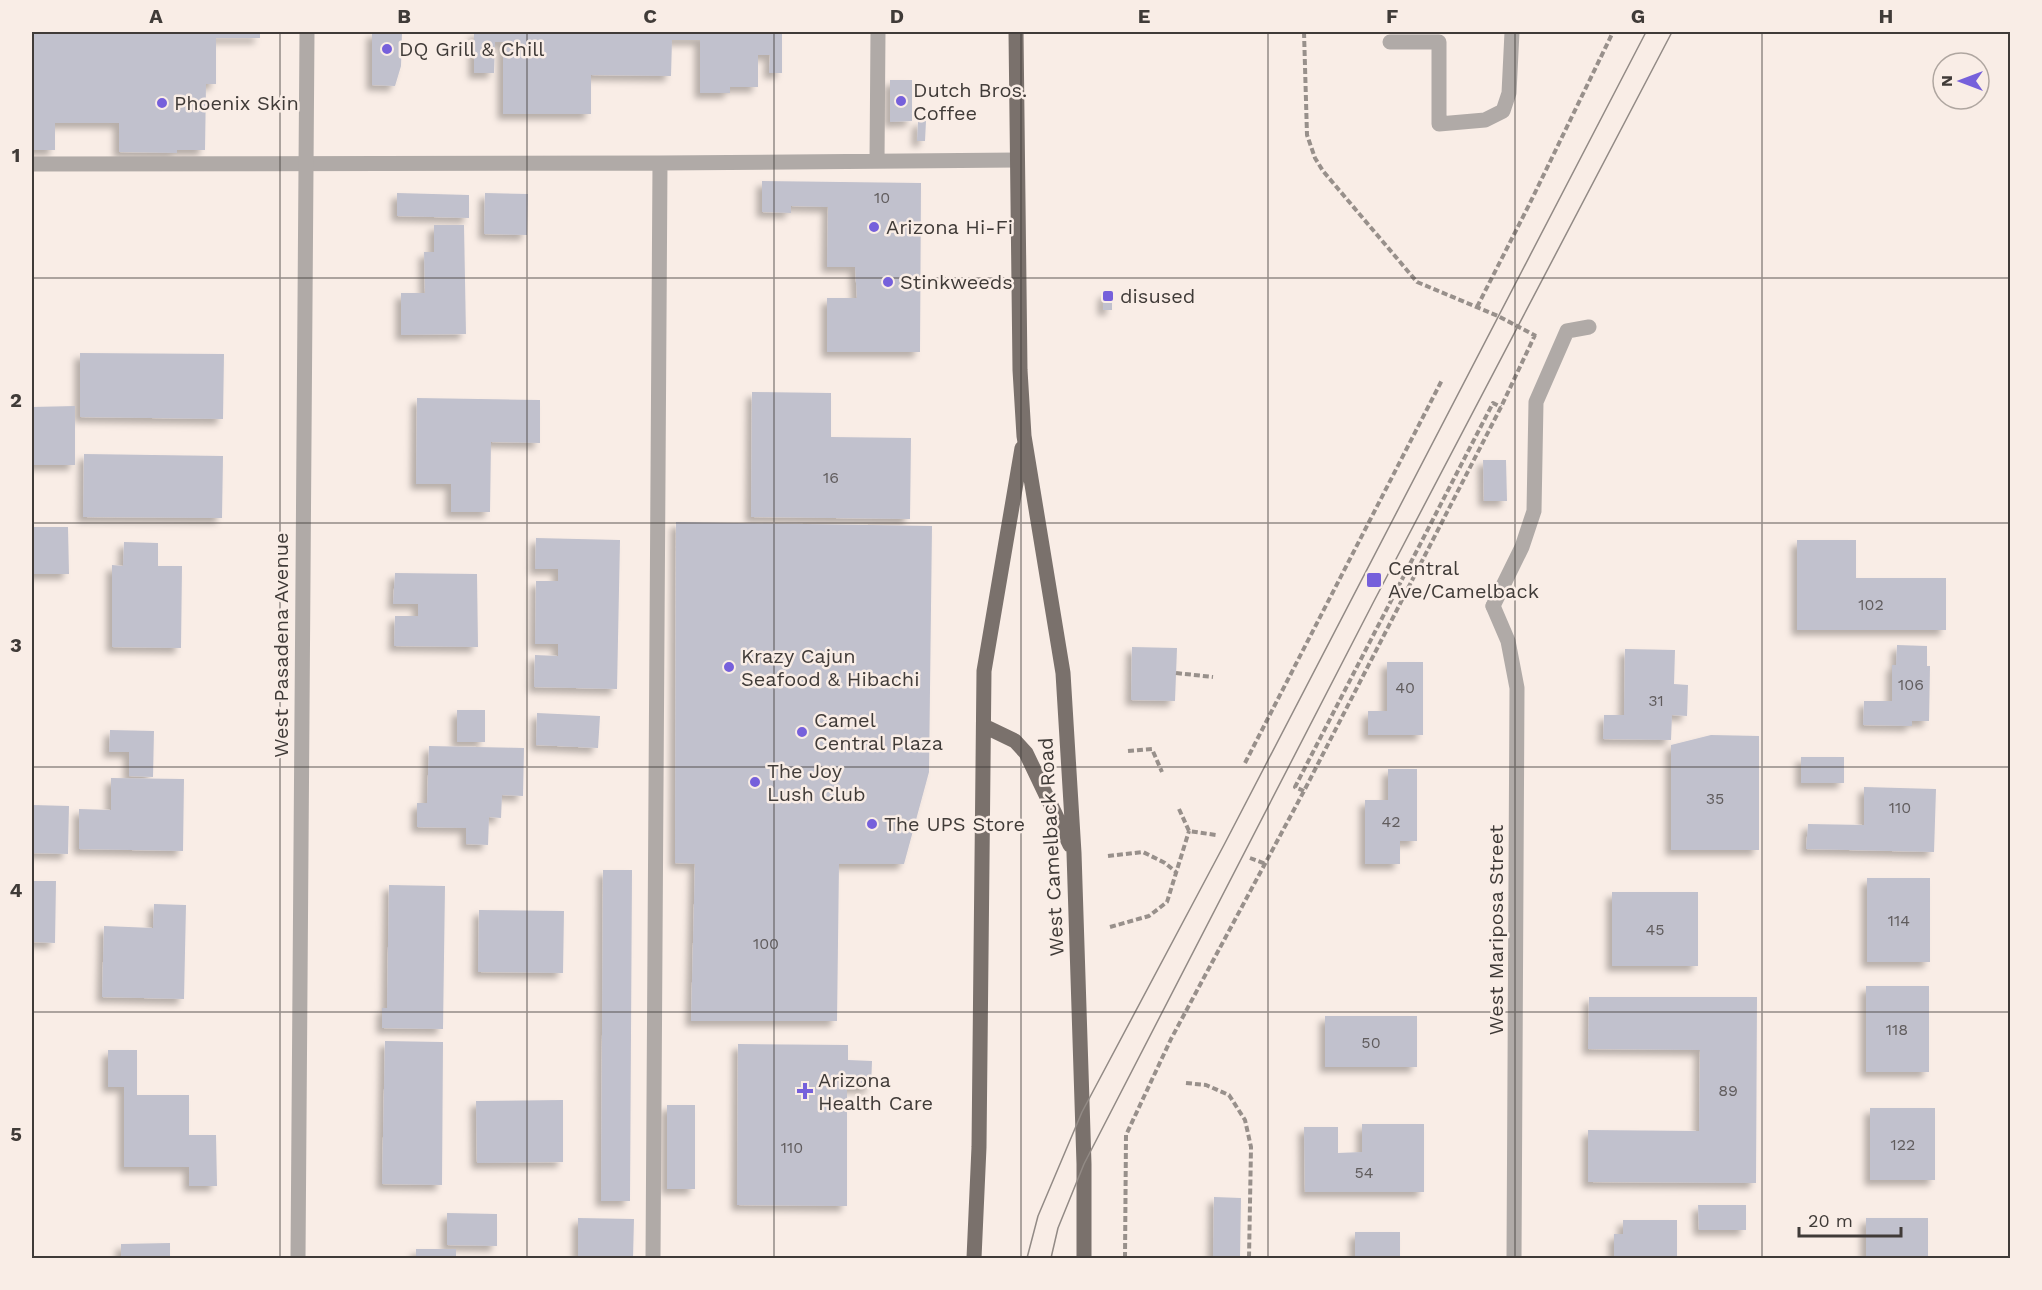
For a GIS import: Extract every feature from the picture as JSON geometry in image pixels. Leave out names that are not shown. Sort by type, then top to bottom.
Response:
[{"type":"main road","name":"West Camelback Road","points":[[1017,32],[1020,370],[1024,436],[1063,674],[1074,853],[1084,1164],[1084,1258]]},
{"type":"main road","name":"West Camelback Road","points":[[974,1258],[979,1147],[984,671],[1024,436]]},
{"type":"main road","points":[[984,726],[1015,741],[1026,753],[1074,853]]},
{"type":"street","name":"West Pasadena Avenue","points":[[298,1258],[307,32]]},
{"type":"street","points":[[878,32],[878,161]]},
{"type":"street","points":[[1390,42],[1439,42],[1439,124],[1485,120],[1503,111],[1509,93],[1512,32]]},
{"type":"street","points":[[32,164],[1017,160]]},
{"type":"street","points":[[653,1258],[660,163]]},
{"type":"street","name":"West Mariposa Street","points":[[1514,1258],[1517,688],[1508,641],[1493,606],[1522,548],[1534,512],[1536,402],[1567,331],[1589,327]]},
{"type":"path","points":[[1304,32],[1307,135],[1314,158],[1333,184],[1417,282],[1477,307],[1535,335],[1544,342]]},
{"type":"path","points":[[1477,307],[1613,32]]},
{"type":"path","points":[[1125,1258],[1126,1135],[1172,1039],[1304,791],[1535,335]]},
{"type":"path","points":[[1245,764],[1442,380]]},
{"type":"path","points":[[1304,791],[1295,787],[1493,404],[1500,407]]},
{"type":"path","points":[[1176,674],[1213,677]]},
{"type":"path","points":[[1128,751],[1152,749],[1162,771]]},
{"type":"path","points":[[1110,927],[1149,915],[1167,902],[1189,831],[1179,809]]},
{"type":"path","points":[[1189,831],[1216,835]]},
{"type":"path","points":[[1108,856],[1143,852],[1165,863],[1176,872]]},
{"type":"path","points":[[1250,858],[1266,864]]},
{"type":"path","points":[[1186,1083],[1206,1085],[1228,1095],[1245,1120],[1251,1147],[1250,1258]]},
{"type":"building","points":[[32,32],[260,32],[260,38],[216,38],[216,84],[206,84],[205,150],[177,150],[177,153],[119,152],[119,123],[55,123],[55,150],[32,150]]},
{"type":"building","name":"DQ Grill & Chill","points":[[372,32],[402,32],[401,66],[395,86],[372,85]]},
{"type":"building","points":[[474,32],[782,32],[782,73],[769,73],[770,55],[758,55],[758,87],[730,87],[730,93],[700,93],[700,40],[672,40],[671,76],[591,75],[591,114],[503,114],[503,42],[495,42],[494,73],[474,73]]},
{"type":"building","name":"Dutch Bros. Coffee","points":[[890,80],[912,80],[912,121],[890,122]]},
{"type":"building","points":[[918,121],[926,121],[925,141],[917,141]]},
{"type":"building","points":[[762,181],[921,183],[920,352],[827,352],[827,298],[857,298],[855,267],[827,267],[828,207],[791,206],[791,213],[762,212]]},
{"type":"building","points":[[397,193],[469,195],[469,218],[397,216]]},
{"type":"building","points":[[485,193],[528,194],[527,235],[484,234]]},
{"type":"building","points":[[434,225],[464,225],[466,334],[401,335],[401,293],[425,293],[424,252],[434,252]]},
{"type":"building","points":[[1112,290],[1112,310],[1103,310],[1103,294]]},
{"type":"building","points":[[80,353],[224,354],[223,419],[80,417]]},
{"type":"building","points":[[752,392],[831,393],[831,437],[911,438],[910,519],[751,517]]},
{"type":"building","points":[[417,398],[540,400],[540,443],[491,442],[490,512],[451,512],[451,484],[416,484]]},
{"type":"building","points":[[75,406],[75,465],[32,465],[32,407]]},
{"type":"building","points":[[84,454],[223,456],[222,518],[83,517]]},
{"type":"building","points":[[1483,460],[1506,460],[1507,501],[1484,501]]},
{"type":"building","name":"Camel Central Plaza","points":[[676,522],[932,526],[929,772],[904,864],[839,864],[837,1021],[691,1021],[695,864],[675,863]]},
{"type":"building","points":[[32,527],[68,527],[69,574],[32,574]]},
{"type":"building","points":[[536,538],[620,540],[617,689],[534,687],[535,655],[558,656],[558,644],[535,644],[536,581],[558,581],[558,569],[535,569]]},
{"type":"building","points":[[1797,540],[1856,540],[1856,578],[1946,578],[1946,630],[1797,630]]},
{"type":"building","points":[[124,542],[158,543],[158,566],[182,566],[181,648],[112,647],[112,565],[123,566]]},
{"type":"building","points":[[395,573],[477,574],[478,647],[394,646],[395,616],[418,616],[418,604],[393,604]]},
{"type":"building","points":[[1897,645],[1927,646],[1927,666],[1930,666],[1929,721],[1912,721],[1912,726],[1863,725],[1864,701],[1892,701],[1892,665],[1896,665]]},
{"type":"building","points":[[1132,647],[1177,648],[1175,701],[1131,700]]},
{"type":"building","points":[[1625,649],[1675,650],[1674,684],[1688,685],[1687,716],[1672,715],[1671,740],[1603,739],[1604,715],[1624,715]]},
{"type":"building","points":[[1387,662],[1423,662],[1423,735],[1368,735],[1368,711],[1387,711]]},
{"type":"building","points":[[457,710],[485,710],[485,742],[457,742]]},
{"type":"building","points":[[537,713],[600,716],[598,748],[536,745]]},
{"type":"building","points":[[110,730],[154,731],[153,777],[129,776],[129,752],[109,752]]},
{"type":"building","points":[[1711,735],[1759,736],[1759,850],[1671,850],[1671,745]]},
{"type":"building","points":[[429,746],[524,748],[523,796],[502,795],[501,818],[489,817],[488,845],[466,844],[466,828],[417,827],[417,803],[427,803]]},
{"type":"building","points":[[1801,757],[1844,757],[1844,783],[1801,783]]},
{"type":"building","points":[[1388,769],[1417,769],[1417,841],[1400,841],[1400,864],[1365,864],[1365,800],[1388,800]]},
{"type":"building","points":[[111,778],[184,779],[183,851],[79,849],[79,809],[111,810]]},
{"type":"building","points":[[1864,787],[1936,789],[1934,852],[1806,849],[1808,824],[1864,825]]},
{"type":"building","points":[[32,805],[69,806],[68,854],[32,853]]},
{"type":"building","points":[[603,870],[632,870],[630,1201],[601,1201]]},
{"type":"building","points":[[1867,878],[1930,878],[1930,962],[1867,962]]},
{"type":"building","points":[[32,881],[56,881],[55,943],[32,942]]},
{"type":"building","points":[[389,885],[445,886],[443,1029],[382,1028],[382,1008],[387,1008]]},
{"type":"building","points":[[1612,892],[1698,892],[1698,966],[1612,966]]},
{"type":"building","points":[[154,904],[186,905],[184,999],[102,997],[104,926],[153,928]]},
{"type":"building","points":[[479,910],[564,911],[563,973],[478,972]]},
{"type":"building","points":[[1866,986],[1929,986],[1929,1072],[1866,1072]]},
{"type":"building","points":[[1589,997],[1757,997],[1756,1183],[1588,1182],[1588,1130],[1699,1131],[1700,1050],[1588,1049]]},
{"type":"building","points":[[1325,1016],[1417,1016],[1417,1067],[1325,1067]]},
{"type":"building","points":[[385,1041],[443,1042],[442,1185],[382,1184]]},
{"type":"building","points":[[738,1044],[848,1045],[848,1060],[872,1061],[871,1088],[847,1088],[847,1206],[737,1205]]},
{"type":"building","points":[[108,1050],[137,1050],[137,1095],[189,1095],[189,1135],[216,1135],[217,1186],[189,1186],[189,1167],[124,1167],[124,1087],[108,1087]]},
{"type":"building","points":[[563,1100],[563,1162],[477,1163],[476,1101]]},
{"type":"building","points":[[667,1105],[695,1105],[695,1189],[667,1189]]},
{"type":"building","points":[[1870,1108],[1935,1108],[1935,1180],[1870,1180]]},
{"type":"building","points":[[1362,1124],[1424,1124],[1424,1192],[1305,1192],[1304,1127],[1338,1127],[1338,1153],[1362,1152]]},
{"type":"building","points":[[1214,1197],[1241,1198],[1240,1258],[1213,1258]]},
{"type":"building","points":[[1698,1205],[1746,1205],[1746,1230],[1699,1230]]},
{"type":"building","points":[[447,1213],[497,1214],[497,1246],[447,1245]]},
{"type":"building","points":[[578,1218],[634,1219],[633,1258],[578,1256]]},
{"type":"building","points":[[1866,1218],[1928,1218],[1928,1258],[1866,1258]]},
{"type":"building","points":[[1623,1220],[1677,1220],[1677,1258],[1614,1258],[1614,1234],[1623,1234]]},
{"type":"building","points":[[1355,1232],[1400,1232],[1400,1258],[1355,1258]]},
{"type":"building","points":[[170,1243],[170,1258],[121,1258],[121,1244]]},
{"type":"building","points":[[416,1249],[456,1249],[456,1258],[416,1258]]},
{"type":"tram line","points":[[1027,1258],[1038,1216],[1082,1112],[1225,843],[1646,32]]},
{"type":"tram line","points":[[1051,1258],[1058,1228],[1084,1164],[1373,603],[1672,32]]},
{"type":"place","name":"DQ Grill & Chill","points":[[387,49]]},
{"type":"place","name":"Dutch Bros. Coffee","points":[[901,101]]},
{"type":"place","name":"Phoenix Skin","points":[[162,103]]},
{"type":"place","name":"Arizona Hi-Fi","points":[[874,227]]},
{"type":"place","name":"Stinkweeds","points":[[888,282]]},
{"type":"place","name":"disused","points":[[1108,296]]},
{"type":"place","name":"Central Ave/Camelback","points":[[1374,580]]},
{"type":"place","name":"Krazy Cajun Seafood & Hibachi","points":[[729,667]]},
{"type":"place","name":"Camel Central Plaza","points":[[802,732]]},
{"type":"place","name":"The Joy Lush Club","points":[[755,782]]},
{"type":"place","name":"The UPS Store","points":[[872,824]]},
{"type":"place","name":"Arizona Health Care","points":[[805,1091]]}]
